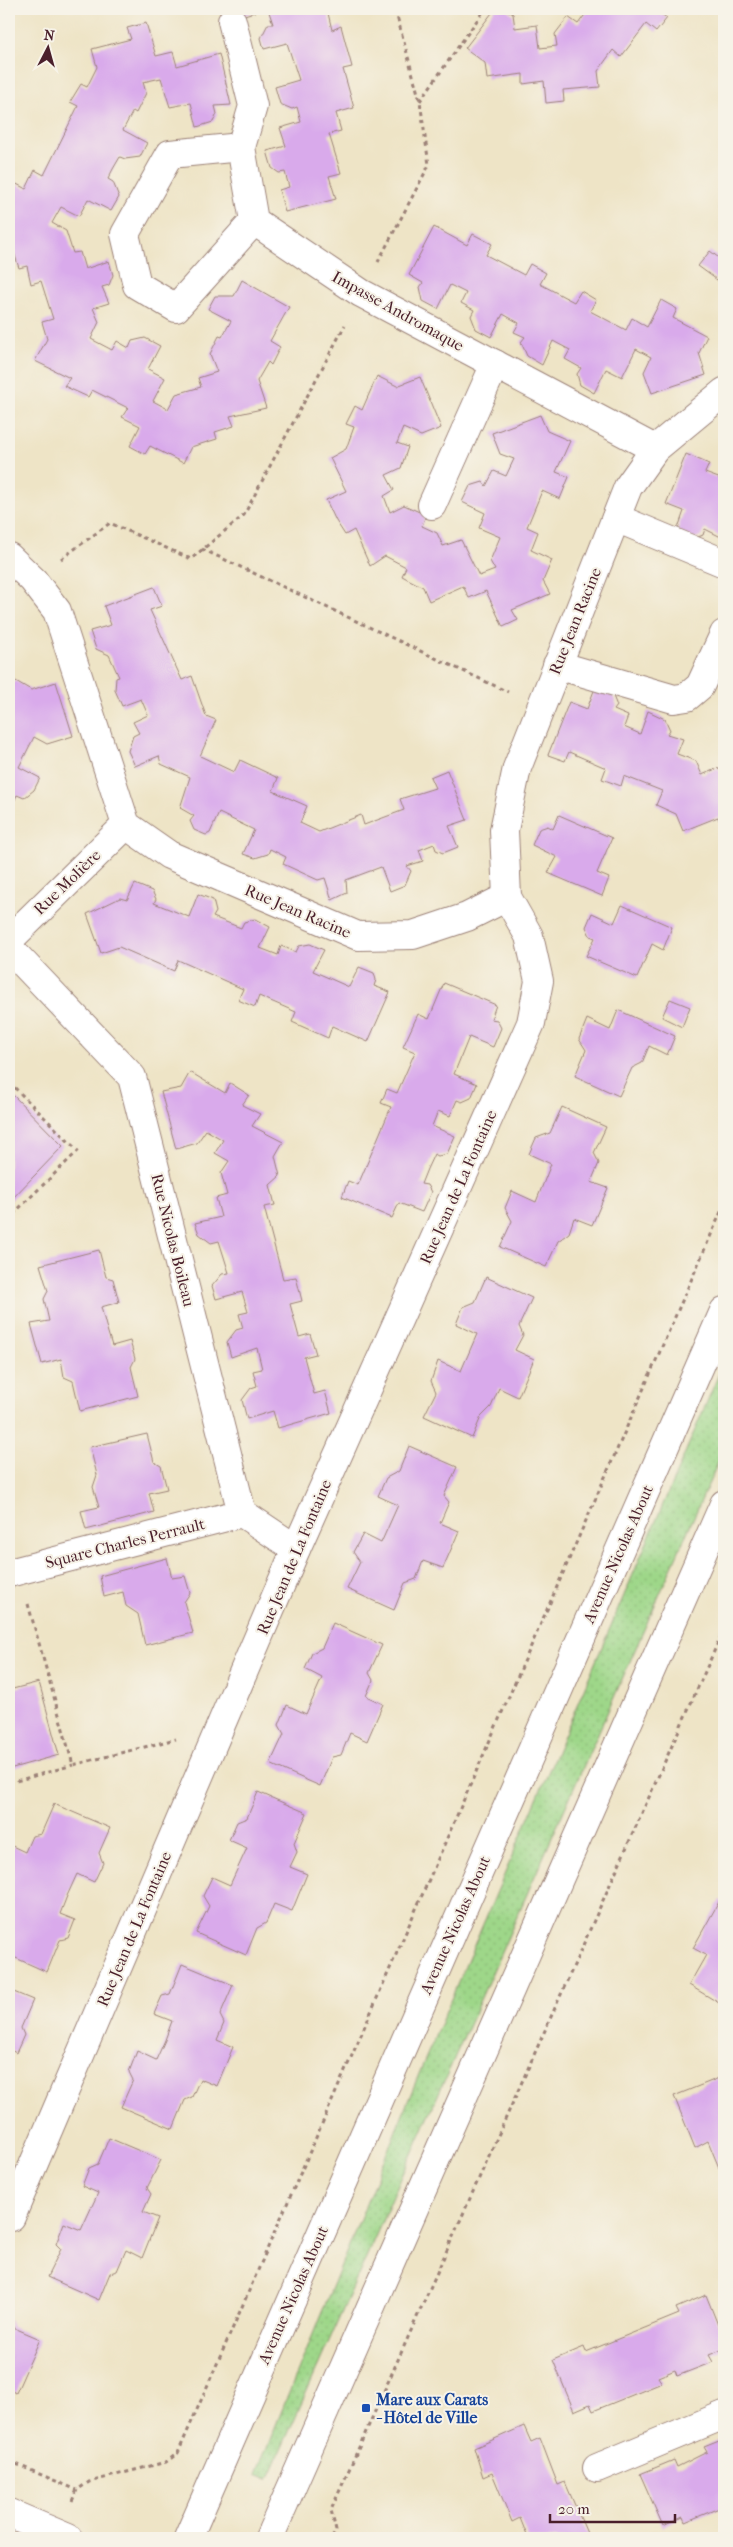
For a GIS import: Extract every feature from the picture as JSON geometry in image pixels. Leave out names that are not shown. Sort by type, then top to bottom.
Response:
[{"type":"street","points":[[232,21],[253,106],[241,147],[254,221],[176,308],[137,285],[125,234],[170,154],[241,147]]},
{"type":"street","name":"Impasse Andromaque","points":[[254,221],[361,294],[655,449]]},
{"type":"street","points":[[432,505],[494,364]]},
{"type":"street","name":"Rue Jean Racine","points":[[126,824],[169,855],[358,936],[413,935],[467,917],[506,898],[504,830],[517,768],[628,487],[655,449],[724,392]]},
{"type":"street","points":[[616,518],[724,563]]},
{"type":"street","points":[[9,557],[33,580],[57,611],[126,824]]},
{"type":"street","points":[[558,664],[674,698],[687,697],[700,686],[724,634]]},
{"type":"street","name":"Rue Molière","points":[[9,940],[126,824]]},
{"type":"street","name":"Rue Jean de La Fontaine","points":[[10,2219],[296,1550],[531,1023],[539,982],[529,936],[506,898]]},
{"type":"street","name":"Rue Nicolas Boileau","points":[[9,948],[132,1077],[242,1513]]},
{"type":"street","name":"Avenue Nicolas About","points":[[188,2538],[724,1311]]},
{"type":"street","points":[[269,2538],[724,1504]]},
{"type":"street","points":[[242,1513],[296,1550]]},
{"type":"street","name":"Square Charles Perrault","points":[[14,1572],[242,1513]]},
{"type":"street","points":[[597,2468],[724,2415]]},
{"type":"street","points":[[9,2513],[63,2536]]},
{"type":"path","points":[[33,580],[110,523],[191,559],[244,515],[429,165],[420,101],[395,9]]},
{"type":"path","points":[[420,101],[485,9]]},
{"type":"path","points":[[202,549],[540,707]]},
{"type":"path","points":[[9,1082],[78,1151],[9,1218]]},
{"type":"path","points":[[63,2536],[76,2490],[89,2482],[166,2462],[178,2453],[724,1205]]},
{"type":"path","points":[[14,1572],[73,1765]]},
{"type":"path","points":[[332,2538],[336,2531],[330,2510],[724,1629]]},
{"type":"path","points":[[9,1783],[221,1727]]},
{"type":"path","points":[[9,2461],[76,2490]]},
{"type":"green space","points":[[724,1362],[724,1449],[268,2479],[256,2474],[421,2069]]},
{"type":"building","points":[[238,9],[264,9],[241,16]]},
{"type":"building","points":[[268,9],[327,9],[332,30],[341,26],[352,67],[343,69],[354,108],[336,113],[341,131],[329,134],[341,173],[329,176],[336,199],[285,212],[279,190],[289,187],[285,172],[279,173],[272,168],[267,151],[286,146],[280,128],[301,122],[297,107],[292,109],[280,104],[275,87],[299,80],[287,43],[264,49],[261,38],[268,24],[273,24]]},
{"type":"building","points":[[495,9],[506,9],[513,14],[515,28],[537,25],[540,48],[557,46],[555,34],[568,17],[578,24],[587,12],[581,9],[654,9],[667,18],[656,32],[646,24],[621,57],[613,50],[598,71],[600,87],[563,90],[564,101],[546,103],[544,81],[523,84],[523,74],[487,79],[485,63],[465,48]]},
{"type":"building","points":[[146,23],[156,56],[173,52],[177,66],[219,54],[231,105],[215,106],[217,114],[213,122],[197,127],[191,103],[170,107],[161,78],[143,82],[146,93],[136,113],[133,111],[123,130],[147,143],[140,157],[125,159],[120,157],[113,169],[108,179],[113,182],[119,197],[111,211],[88,199],[79,216],[61,207],[52,223],[66,231],[73,253],[80,252],[85,269],[109,261],[113,275],[109,285],[102,287],[109,303],[93,308],[99,322],[91,339],[112,350],[117,341],[129,348],[132,341],[145,338],[160,346],[148,369],[165,378],[153,401],[168,409],[176,394],[201,387],[198,378],[217,372],[210,354],[219,336],[222,337],[231,321],[208,309],[215,296],[234,296],[242,280],[289,307],[270,341],[280,347],[271,365],[268,362],[257,381],[266,408],[230,416],[234,426],[215,432],[217,439],[191,447],[183,463],[150,446],[145,454],[130,446],[140,426],[122,417],[128,408],[92,390],[88,397],[64,386],[70,378],[35,361],[47,339],[42,322],[53,319],[41,281],[31,284],[27,266],[19,268],[9,241],[9,180],[26,189],[35,170],[44,175],[78,106],[70,102],[81,84],[87,87],[97,67],[92,49],[131,39],[127,28]]},
{"type":"building","points":[[724,198],[724,211],[718,206]]},
{"type":"building","points":[[434,227],[467,245],[473,234],[492,244],[486,255],[524,275],[530,264],[546,273],[540,284],[574,302],[581,291],[596,300],[590,311],[626,330],[632,318],[647,327],[661,300],[677,309],[673,318],[707,336],[699,353],[706,375],[652,393],[644,372],[651,357],[636,349],[622,377],[606,369],[594,393],[580,385],[577,374],[581,368],[565,359],[570,350],[553,341],[542,365],[527,356],[521,342],[525,337],[514,332],[519,323],[503,314],[491,337],[476,329],[471,316],[474,310],[461,303],[466,293],[450,285],[438,309],[423,301],[420,287],[423,283],[409,275]]},
{"type":"building","points":[[724,250],[724,285],[698,266],[710,251],[719,258]]},
{"type":"building","points":[[377,376],[397,386],[420,377],[441,428],[421,436],[403,428],[397,443],[408,447],[401,468],[386,475],[394,490],[384,496],[390,512],[404,505],[426,515],[422,526],[437,533],[443,546],[461,540],[479,576],[495,570],[490,561],[500,537],[479,528],[485,513],[462,502],[470,486],[483,482],[486,486],[494,471],[506,476],[514,459],[500,454],[492,433],[540,415],[547,431],[570,441],[556,472],[569,477],[560,499],[542,491],[527,527],[538,532],[531,550],[552,560],[543,581],[550,594],[512,610],[518,620],[503,627],[486,591],[469,598],[463,586],[429,601],[423,587],[402,576],[406,567],[385,556],[370,566],[354,530],[345,535],[336,521],[326,500],[346,491],[330,458],[346,449],[354,427],[346,424],[355,406],[362,410]]},
{"type":"building","points":[[686,454],[709,464],[705,473],[724,480],[724,529],[721,537],[705,529],[703,535],[693,539],[677,531],[684,511],[666,504]]},
{"type":"building","points":[[154,587],[162,606],[150,610],[182,680],[192,676],[206,716],[216,720],[200,756],[234,772],[240,760],[278,778],[273,791],[307,806],[300,823],[319,832],[361,815],[364,825],[404,810],[400,799],[435,788],[430,777],[447,770],[467,820],[449,826],[458,847],[443,853],[436,850],[434,844],[419,850],[423,861],[407,866],[411,871],[405,885],[390,891],[381,867],[346,880],[347,893],[332,900],[325,878],[318,880],[283,864],[286,857],[270,849],[268,854],[255,858],[243,854],[254,830],[219,813],[210,833],[206,835],[194,830],[190,821],[194,816],[180,808],[190,777],[161,764],[159,756],[135,766],[128,751],[133,736],[139,733],[133,722],[148,715],[141,699],[122,706],[115,690],[116,678],[119,677],[109,655],[96,649],[90,631],[111,625],[104,606]]},
{"type":"building","points":[[14,680],[31,690],[56,682],[73,736],[47,744],[34,737],[19,767],[40,778],[34,790],[24,798],[17,795],[9,812],[9,692]]},
{"type":"building","points":[[595,688],[613,696],[617,706],[614,710],[628,716],[624,727],[640,734],[648,711],[665,719],[670,730],[667,734],[683,739],[677,754],[696,761],[702,775],[724,767],[724,826],[722,827],[718,817],[683,831],[676,814],[656,805],[662,791],[624,776],[621,786],[602,779],[606,768],[569,752],[565,761],[548,755],[569,702],[587,709]]},
{"type":"building","points":[[559,815],[612,838],[597,873],[609,878],[602,896],[548,873],[557,857],[532,845],[539,829],[548,826],[553,829]]},
{"type":"building","points":[[135,884],[152,891],[156,899],[154,903],[189,917],[198,894],[213,900],[216,912],[213,917],[241,928],[244,922],[255,919],[270,927],[260,948],[278,955],[281,946],[296,952],[299,946],[310,944],[324,950],[313,971],[349,987],[359,967],[374,973],[376,980],[374,986],[390,992],[368,1042],[332,1026],[328,1038],[292,1022],[296,1012],[259,996],[255,1007],[238,1000],[243,989],[178,960],[174,971],[119,947],[101,953],[87,914],[120,898],[127,900]]},
{"type":"building","points":[[622,905],[672,927],[663,950],[652,944],[637,978],[586,956],[595,938],[590,936],[586,927],[592,913],[614,923]]},
{"type":"building","points":[[444,983],[496,1005],[491,1019],[497,1020],[501,1028],[493,1047],[469,1037],[454,1074],[477,1084],[471,1098],[462,1102],[457,1100],[450,1116],[438,1111],[432,1126],[455,1136],[447,1154],[438,1156],[434,1154],[427,1169],[421,1184],[427,1185],[431,1192],[422,1212],[399,1203],[392,1218],[342,1197],[348,1181],[358,1185],[391,1107],[381,1103],[387,1089],[397,1093],[415,1052],[403,1047],[418,1014],[429,1019]]},
{"type":"building","points":[[670,999],[690,1007],[682,1027],[662,1017]]},
{"type":"building","points":[[618,1010],[675,1036],[667,1055],[649,1046],[642,1063],[632,1068],[619,1096],[575,1076],[586,1050],[579,1039],[587,1019],[610,1030]]},
{"type":"building","points":[[190,1072],[225,1093],[230,1083],[249,1095],[242,1105],[260,1114],[252,1126],[283,1142],[275,1156],[280,1176],[270,1185],[275,1205],[264,1207],[283,1279],[296,1277],[302,1301],[290,1304],[299,1337],[310,1334],[316,1354],[304,1357],[314,1394],[325,1391],[331,1413],[278,1428],[273,1411],[247,1419],[242,1400],[251,1388],[257,1386],[253,1371],[262,1369],[257,1348],[231,1357],[227,1342],[236,1330],[243,1328],[239,1314],[248,1312],[242,1292],[216,1299],[212,1286],[222,1274],[229,1273],[219,1241],[211,1243],[199,1234],[195,1223],[221,1217],[216,1198],[227,1195],[221,1173],[229,1161],[215,1153],[223,1140],[206,1130],[197,1143],[176,1149],[161,1092],[181,1088]]},
{"type":"building","points":[[9,1091],[63,1146],[9,1202]]},
{"type":"building","points":[[562,1107],[606,1127],[594,1153],[599,1163],[591,1182],[608,1188],[592,1225],[574,1218],[569,1233],[558,1241],[546,1267],[500,1247],[512,1221],[505,1208],[512,1191],[536,1202],[551,1164],[529,1154],[536,1138],[550,1133]]},
{"type":"building","points":[[99,1250],[106,1277],[113,1279],[119,1302],[101,1307],[106,1326],[112,1346],[130,1341],[135,1359],[131,1367],[138,1396],[80,1411],[73,1381],[64,1377],[61,1359],[42,1364],[31,1324],[49,1321],[44,1299],[48,1291],[40,1265]]},
{"type":"building","points":[[486,1277],[532,1298],[519,1326],[523,1335],[515,1350],[534,1359],[518,1397],[499,1388],[491,1407],[481,1417],[472,1438],[424,1416],[436,1392],[431,1381],[438,1361],[461,1371],[477,1334],[456,1324],[463,1307],[475,1302]]},
{"type":"building","points":[[147,1434],[154,1462],[161,1466],[167,1489],[149,1493],[154,1512],[86,1530],[81,1511],[99,1507],[93,1487],[97,1475],[90,1447]]},
{"type":"building","points":[[409,1446],[457,1467],[444,1496],[449,1502],[440,1523],[459,1531],[443,1568],[423,1561],[416,1579],[405,1583],[394,1610],[347,1589],[360,1562],[353,1552],[363,1534],[381,1543],[398,1505],[378,1496],[386,1478],[399,1471]]},
{"type":"building","points":[[167,1558],[172,1578],[185,1576],[190,1593],[184,1602],[193,1633],[145,1645],[138,1614],[126,1606],[123,1592],[104,1597],[100,1576]]},
{"type":"building","points":[[333,1623],[382,1645],[369,1673],[373,1680],[366,1696],[383,1704],[367,1741],[350,1733],[341,1755],[332,1757],[320,1786],[270,1764],[284,1734],[279,1725],[287,1705],[306,1714],[322,1678],[305,1669],[312,1653],[322,1648]]},
{"type":"building","points":[[39,1682],[59,1755],[9,1769],[9,1690]]},
{"type":"building","points":[[258,1792],[307,1813],[294,1843],[297,1852],[290,1867],[307,1874],[292,1911],[274,1904],[266,1923],[257,1928],[246,1955],[196,1933],[209,1906],[203,1896],[212,1877],[230,1885],[247,1848],[229,1840],[237,1822],[247,1818]]},
{"type":"building","points":[[54,1804],[110,1828],[99,1853],[103,1863],[94,1882],[77,1874],[67,1896],[60,1914],[75,1920],[68,1938],[60,1940],[47,1972],[9,1955],[9,1848],[10,1845],[25,1852],[32,1836],[41,1834]]},
{"type":"building","points":[[720,1900],[724,1903],[724,2006],[689,1985],[706,1955],[693,1948]]},
{"type":"building","points":[[182,1964],[233,1985],[220,2015],[224,2023],[217,2040],[233,2047],[217,2086],[200,2079],[192,2097],[185,2100],[173,2129],[121,2107],[133,2080],[129,2072],[137,2051],[156,2060],[165,2040],[172,2021],[154,2014],[162,1996],[170,1994]]},
{"type":"building","points":[[9,1990],[33,2000],[21,2028],[24,2035],[16,2053],[9,2049]]},
{"type":"building","points":[[724,2076],[724,2175],[722,2175],[708,2141],[695,2148],[674,2096]]},
{"type":"building","points":[[109,2138],[161,2160],[147,2188],[151,2194],[143,2212],[158,2218],[142,2258],[126,2250],[117,2271],[110,2273],[99,2300],[47,2277],[61,2249],[56,2244],[64,2223],[81,2230],[98,2193],[82,2186],[89,2168],[98,2164]]},
{"type":"building","points":[[706,2295],[724,2340],[724,2349],[709,2355],[713,2362],[677,2376],[675,2370],[658,2377],[662,2383],[593,2411],[590,2404],[574,2411],[553,2360],[584,2347],[586,2352],[679,2314],[676,2308]]},
{"type":"building","points":[[9,2319],[12,2327],[40,2339],[16,2393],[9,2390]]},
{"type":"building","points":[[524,2426],[531,2442],[540,2438],[558,2485],[565,2482],[589,2538],[528,2538],[520,2518],[512,2522],[492,2473],[483,2477],[474,2448]]},
{"type":"building","points":[[724,2439],[724,2506],[685,2522],[683,2517],[663,2526],[640,2474],[674,2460],[677,2467],[707,2452],[704,2447]]},
{"type":"place","name":"Mare aux Carats - Hôtel de Ville","points":[[366,2408]]}]
